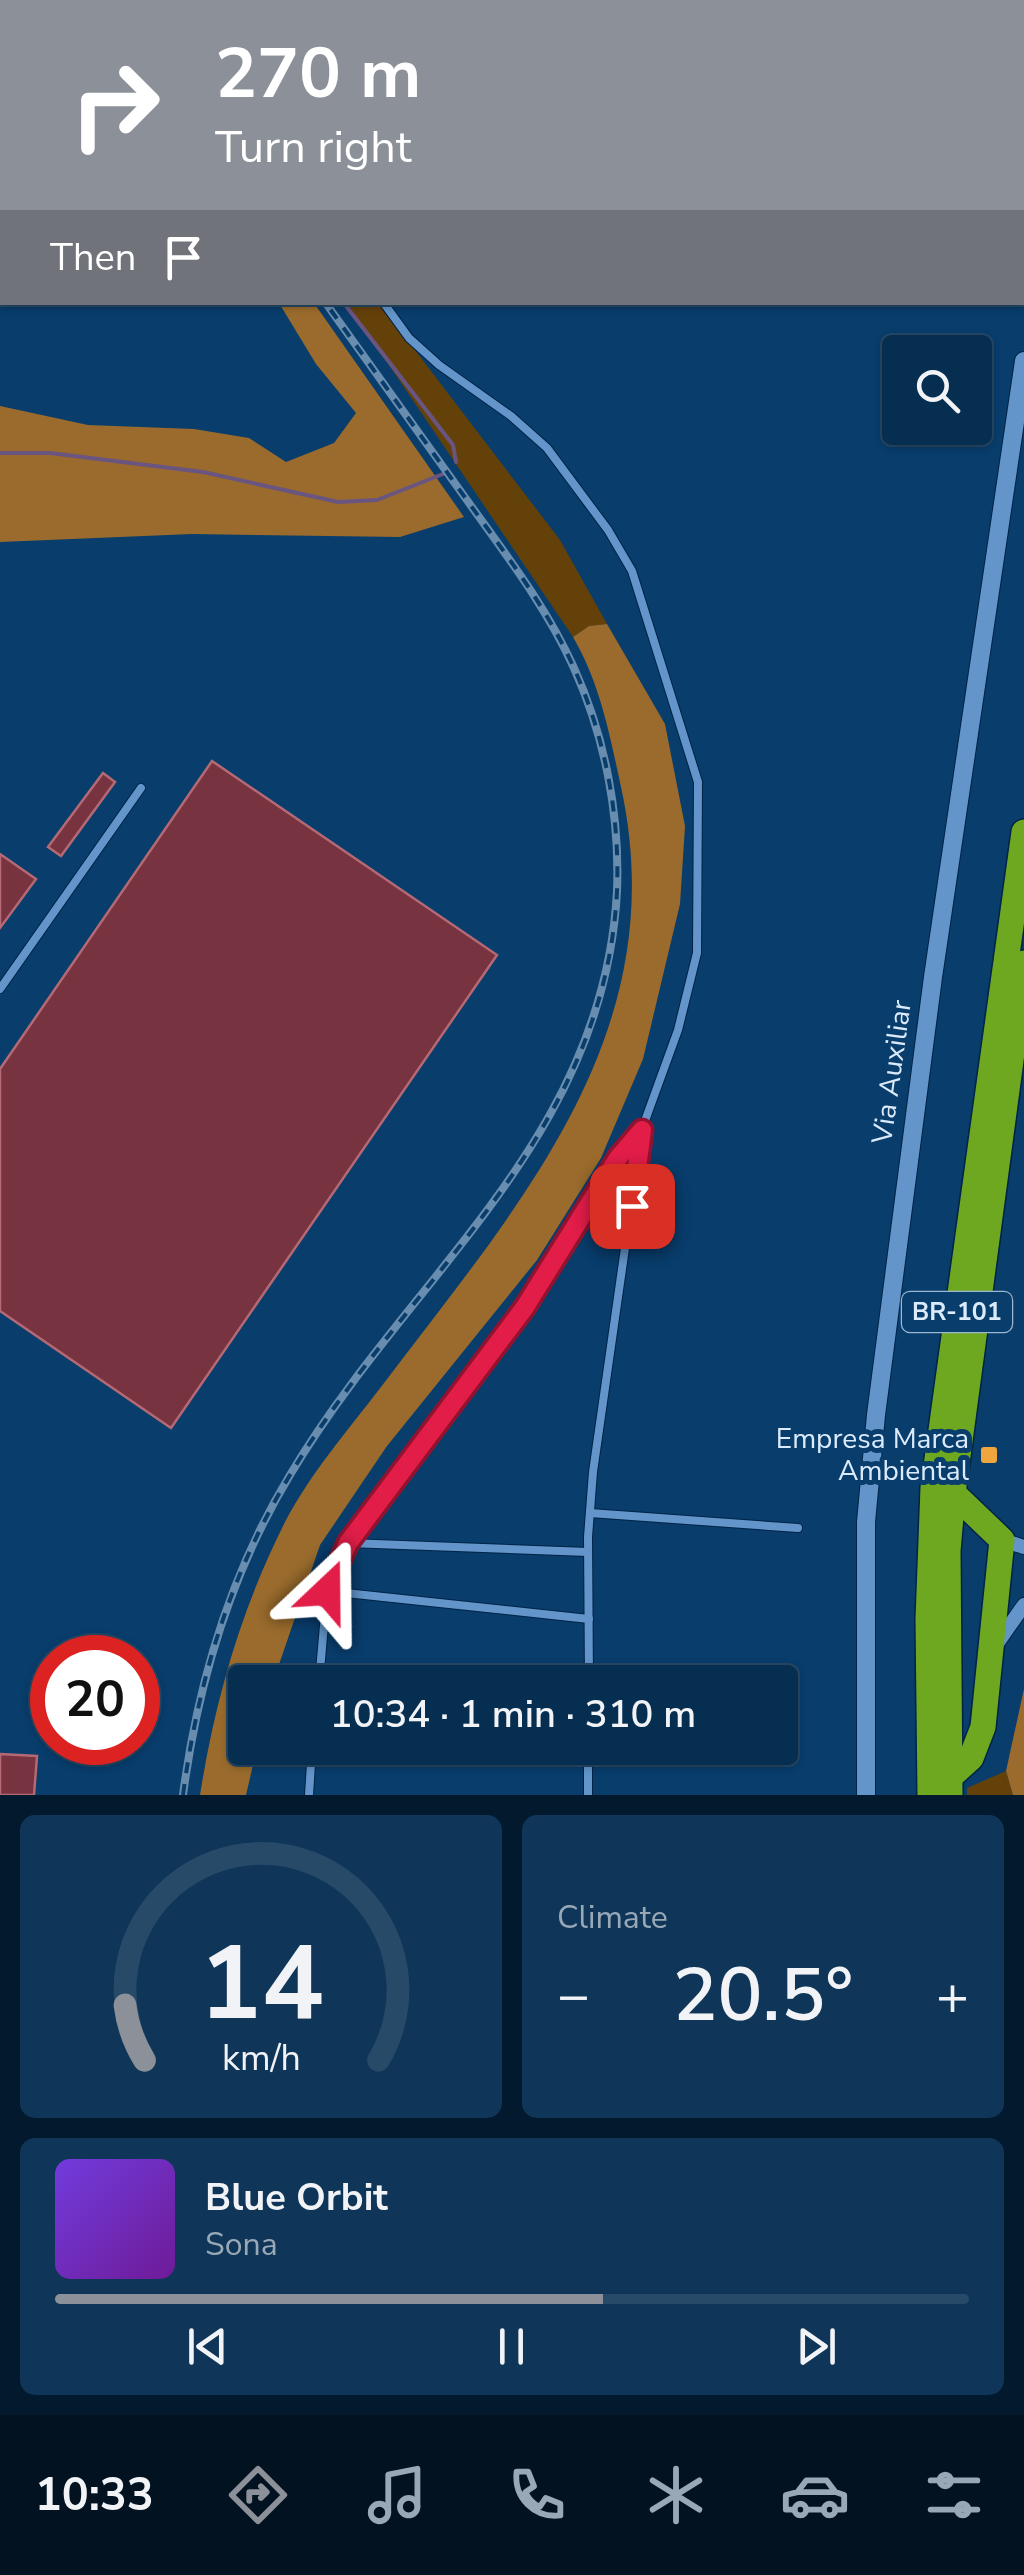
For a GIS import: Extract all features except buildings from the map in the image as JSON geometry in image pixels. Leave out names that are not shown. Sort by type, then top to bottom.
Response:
[{"type":"highway","name":"BR-101","points":[[930,1795],[928,1620],[934,1488],[1024,832]]},
{"type":"highway","name":"BR-101","points":[[950,1786],[948,1551],[953,1494],[1024,962]]},
{"type":"highway","points":[[950,1786],[972,1758],[983,1727],[1013,1544],[953,1494]]},
{"type":"street","name":"Via Auxiliar","points":[[866,1795],[866,1522],[876,1415],[933,977],[1024,361]]},
{"type":"street","points":[[993,1650],[1024,1605]]},
{"type":"lane","points":[[385,305],[409,338],[439,365],[511,416],[547,448],[632,571],[702,805],[697,953],[678,1030],[642,1130],[590,1514],[589,1665]]},
{"type":"lane","points":[[0,989],[141,788]]},
{"type":"lane","points":[[320,1665],[327,1591],[348,1543],[534,1294],[618,1158],[642,1130]]},
{"type":"lane","points":[[590,1514],[798,1528]]},
{"type":"lane","points":[[348,1543],[588,1552]]},
{"type":"lane","points":[[327,1591],[588,1620]]},
{"type":"lane","points":[[310,1795],[311,1765]]},
{"type":"lane","points":[[588,1765],[588,1795]]},
{"type":"shaded area","points":[[280,305],[315,305],[464,517],[400,537],[192,534],[0,542],[0,406],[88,425],[194,429],[249,438],[286,462],[334,443],[356,413],[316,364]]},
{"type":"shaded area","points":[[348,305],[381,305],[560,540],[607,624],[589,626],[573,637]]},
{"type":"shaded area","points":[[607,624],[665,724],[685,826],[680,904],[643,1059],[601,1158],[537,1260],[387,1446],[320,1545],[279,1665],[230,1665],[255,1588],[295,1504],[531,1182],[573,1111],[605,1037],[626,959],[632,876],[621,787],[608,729],[597,691],[573,637],[589,626]]},
{"type":"shaded area","points":[[228,1671],[228,1765],[253,1765],[246,1795],[200,1795]]},
{"type":"shaded area","points":[[1024,1689],[1024,1795],[1013,1795],[1006,1771]]},
{"type":"shaded area","points":[[1006,1771],[1013,1795],[967,1795],[967,1788]]},
{"type":"waterway","points":[[345,305],[453,445],[456,462]]},
{"type":"waterway","points":[[0,453],[50,453],[203,472],[338,502],[377,500],[443,474]]},
{"type":"railway","points":[[183,1795],[208,1670],[250,1551],[290,1475],[337,1403],[493,1202],[539,1134],[577,1060],[604,980],[617,891],[616,834],[608,777],[594,721],[574,668],[512,563],[327,305]]},
{"type":"place","name":"Empresa Marca Ambiental","points":[[989,1455]]},
{"type":"route","points":[[327,1591],[348,1543],[442,1424],[546,1278],[618,1158],[642,1130],[632,1206]]}]
